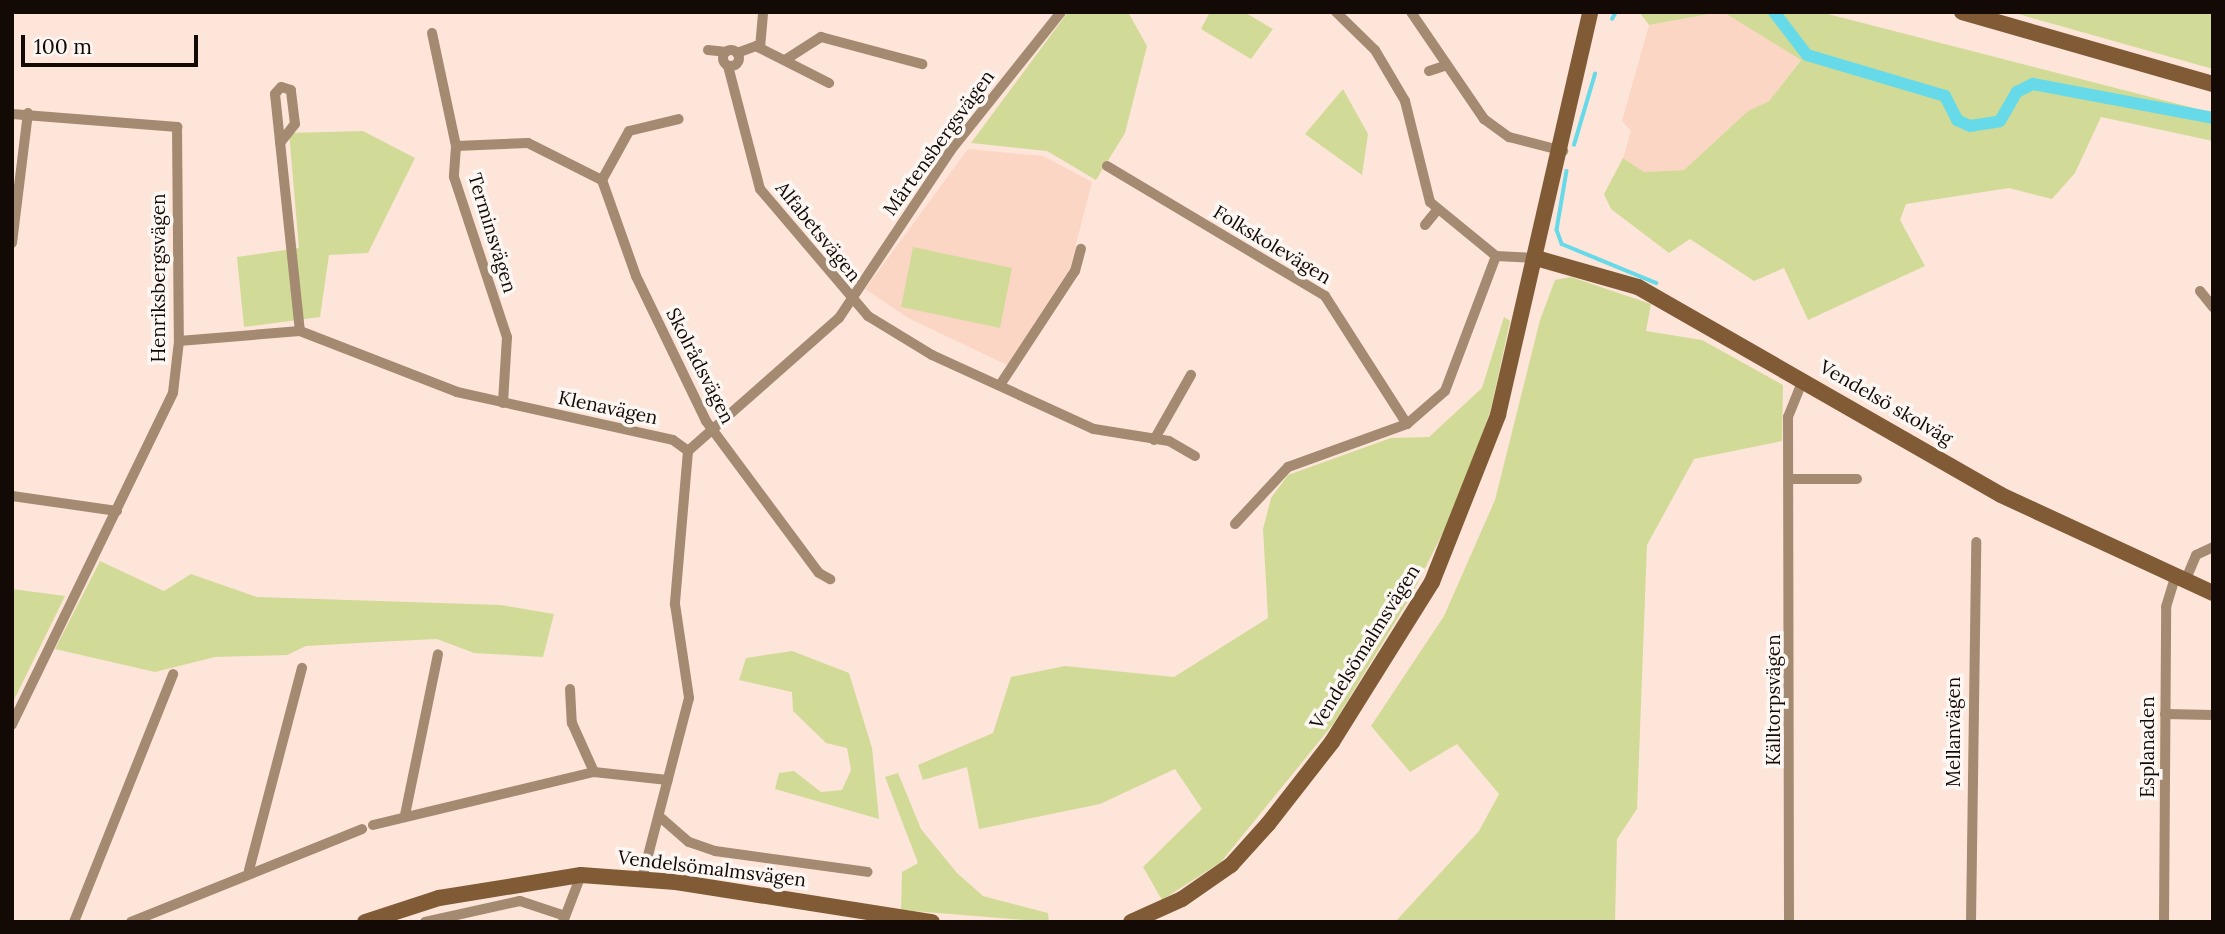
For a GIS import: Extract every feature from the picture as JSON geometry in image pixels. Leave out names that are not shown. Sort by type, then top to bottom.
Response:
[{"type":"street","points":[[760,48],[763,12]]},
{"type":"street","name":"Mårtensbergsvägen","points":[[688,451],[710,428],[825,333],[951,150],[1061,12]]},
{"type":"street","points":[[1336,12],[1374,50],[1398,88],[1426,195],[1437,210],[1496,256],[1536,258]]},
{"type":"street","points":[[1411,12],[1444,66],[1500,131],[1563,151]]},
{"type":"street","name":"Vendelsömalmsvägen","points":[[1131,922],[1182,899],[1230,865],[1268,824],[1332,742],[1432,582],[1498,415],[1563,151],[1588,12]]},
{"type":"street","points":[[1962,12],[2213,84]]},
{"type":"street","name":"Terminsvägen","points":[[432,33],[456,146],[454,177],[507,337],[502,403]]},
{"type":"street","points":[[785,60],[821,37],[922,64]]},
{"type":"street","points":[[708,50],[732,52],[760,48],[830,83]]},
{"type":"street","name":"Alfabetsvägen","points":[[732,52],[728,66],[760,189],[850,299]]},
{"type":"street","points":[[1429,71],[1444,66]]},
{"type":"street","points":[[12,243],[28,113]]},
{"type":"street","name":"Henriksbergsvägen","points":[[12,114],[28,113],[177,127],[180,341],[173,393],[12,725]]},
{"type":"street","points":[[456,146],[528,143],[602,180],[629,131],[679,120]]},
{"type":"street","points":[[280,143],[300,331]]},
{"type":"street","name":"Folkskolevägen","points":[[1107,166],[1325,296],[1407,424]]},
{"type":"street","name":"Skolrådsvägen","points":[[602,180],[636,276],[710,428],[818,573],[830,579]]},
{"type":"street","points":[[1425,225],[1437,210]]},
{"type":"street","points":[[1000,384],[1075,271],[1081,249]]},
{"type":"street","points":[[1235,524],[1288,467],[1407,424],[1445,391],[1496,256]]},
{"type":"street","name":"Vendelsö skolväg","points":[[1536,258],[1638,287],[2001,495],[2213,593]]},
{"type":"street","points":[[2200,291],[2213,307]]},
{"type":"street","points":[[850,299],[932,355],[1094,429],[1154,440],[1195,456]]},
{"type":"street","name":"Klenavägen","points":[[180,341],[300,331],[502,403],[673,440],[688,451]]},
{"type":"street","points":[[1154,440],[1191,375]]},
{"type":"street","name":"Källtorpsvägen","points":[[1789,922],[1791,479],[1788,417],[1803,380]]},
{"type":"street","points":[[642,879],[690,698],[676,604],[688,451]]},
{"type":"street","points":[[1791,479],[1857,479]]},
{"type":"street","points":[[12,496],[117,511]]},
{"type":"street","name":"Mellanvägen","points":[[1971,922],[1976,542]]},
{"type":"street","name":"Esplanaden","points":[[2164,922],[2166,607],[2196,555],[2213,547]]},
{"type":"street","points":[[405,816],[438,654]]},
{"type":"street","points":[[249,870],[302,668]]},
{"type":"street","points":[[74,922],[173,674]]},
{"type":"street","points":[[570,689],[572,723],[594,772]]},
{"type":"street","points":[[2165,714],[2213,715]]},
{"type":"street","points":[[131,922],[249,870],[405,816],[594,772],[668,780]]},
{"type":"street","points":[[660,817],[689,842],[715,851],[868,872]]},
{"type":"street","points":[[425,922],[520,901],[564,919],[581,875]]},
{"type":"street","name":"Vendelsömalmsvägen","points":[[365,922],[439,898],[581,875],[642,879],[932,922]]},
{"type":"shaded area","points":[[1723,12],[1801,59],[1769,101],[1748,111],[1684,170],[1644,172],[1623,158],[1631,131],[1622,121],[1649,25]]},
{"type":"shaded area","points":[[968,149],[1043,156],[1092,182],[1070,268],[1007,365],[908,318],[865,289]]},
{"type":"green space","points":[[1068,12],[1128,12],[1147,46],[1125,133],[1096,180],[1047,151],[971,143]]},
{"type":"green space","points":[[1210,12],[1244,12],[1273,29],[1251,59],[1201,29]]},
{"type":"green space","points":[[1639,12],[1721,12],[1649,25]]},
{"type":"green space","points":[[1723,12],[1820,12],[2213,113],[2213,141],[2101,117],[2075,173],[2052,199],[2009,188],[1906,204],[1900,220],[1925,266],[1808,320],[1784,268],[1754,281],[1690,239],[1669,253],[1611,209],[1604,194],[1623,158],[1644,172],[1684,170],[1748,111],[1769,101],[1801,60]]},
{"type":"green space","points":[[2011,12],[2213,12],[2213,69]]},
{"type":"green space","points":[[1343,89],[1368,134],[1362,175],[1305,134]]},
{"type":"green space","points":[[363,131],[415,158],[368,253],[329,255],[320,317],[244,327],[237,257],[299,248],[289,133]]},
{"type":"green space","points":[[913,247],[1012,268],[1000,328],[901,307]]},
{"type":"green space","points":[[1571,277],[1651,304],[1646,331],[1702,340],[1783,385],[1782,441],[1694,459],[1647,545],[1637,809],[1617,839],[1615,922],[1395,922],[1479,831],[1499,794],[1457,744],[1410,772],[1371,726],[1444,616],[1495,500],[1540,320],[1555,280]]},
{"type":"green space","points":[[1504,317],[1510,321],[1491,409],[1462,495],[1411,596],[1334,723],[1221,862],[1162,900],[1143,867],[1202,809],[1175,769],[1100,804],[979,829],[967,767],[923,780],[918,765],[993,733],[1011,677],[1065,666],[1174,677],[1268,618],[1263,529],[1271,498],[1288,475],[1391,438],[1429,437],[1482,388]]},
{"type":"green space","points":[[100,561],[164,591],[191,574],[257,597],[501,605],[554,614],[543,657],[474,653],[437,639],[306,646],[287,655],[215,657],[155,672],[55,649]]},
{"type":"green space","points":[[12,589],[65,596],[12,704]]},
{"type":"green space","points":[[792,651],[849,673],[872,748],[879,819],[775,789],[779,773],[794,771],[821,792],[842,790],[851,770],[847,748],[826,743],[793,711],[792,692],[739,680],[746,658]]},
{"type":"green space","points":[[898,773],[921,829],[957,873],[983,896],[1048,913],[1049,922],[901,910],[902,872],[918,863],[885,777]]},
{"type":"waterway","points":[[1612,19],[1616,12]]},
{"type":"waterway","points":[[1774,12],[1807,55],[1945,96],[1957,120],[1970,126],[2000,121],[2017,92],[2033,84],[2213,118]]},
{"type":"waterway","points":[[1574,145],[1595,74]]},
{"type":"waterway","points":[[1567,171],[1557,230],[1562,244],[1656,283]]}]
